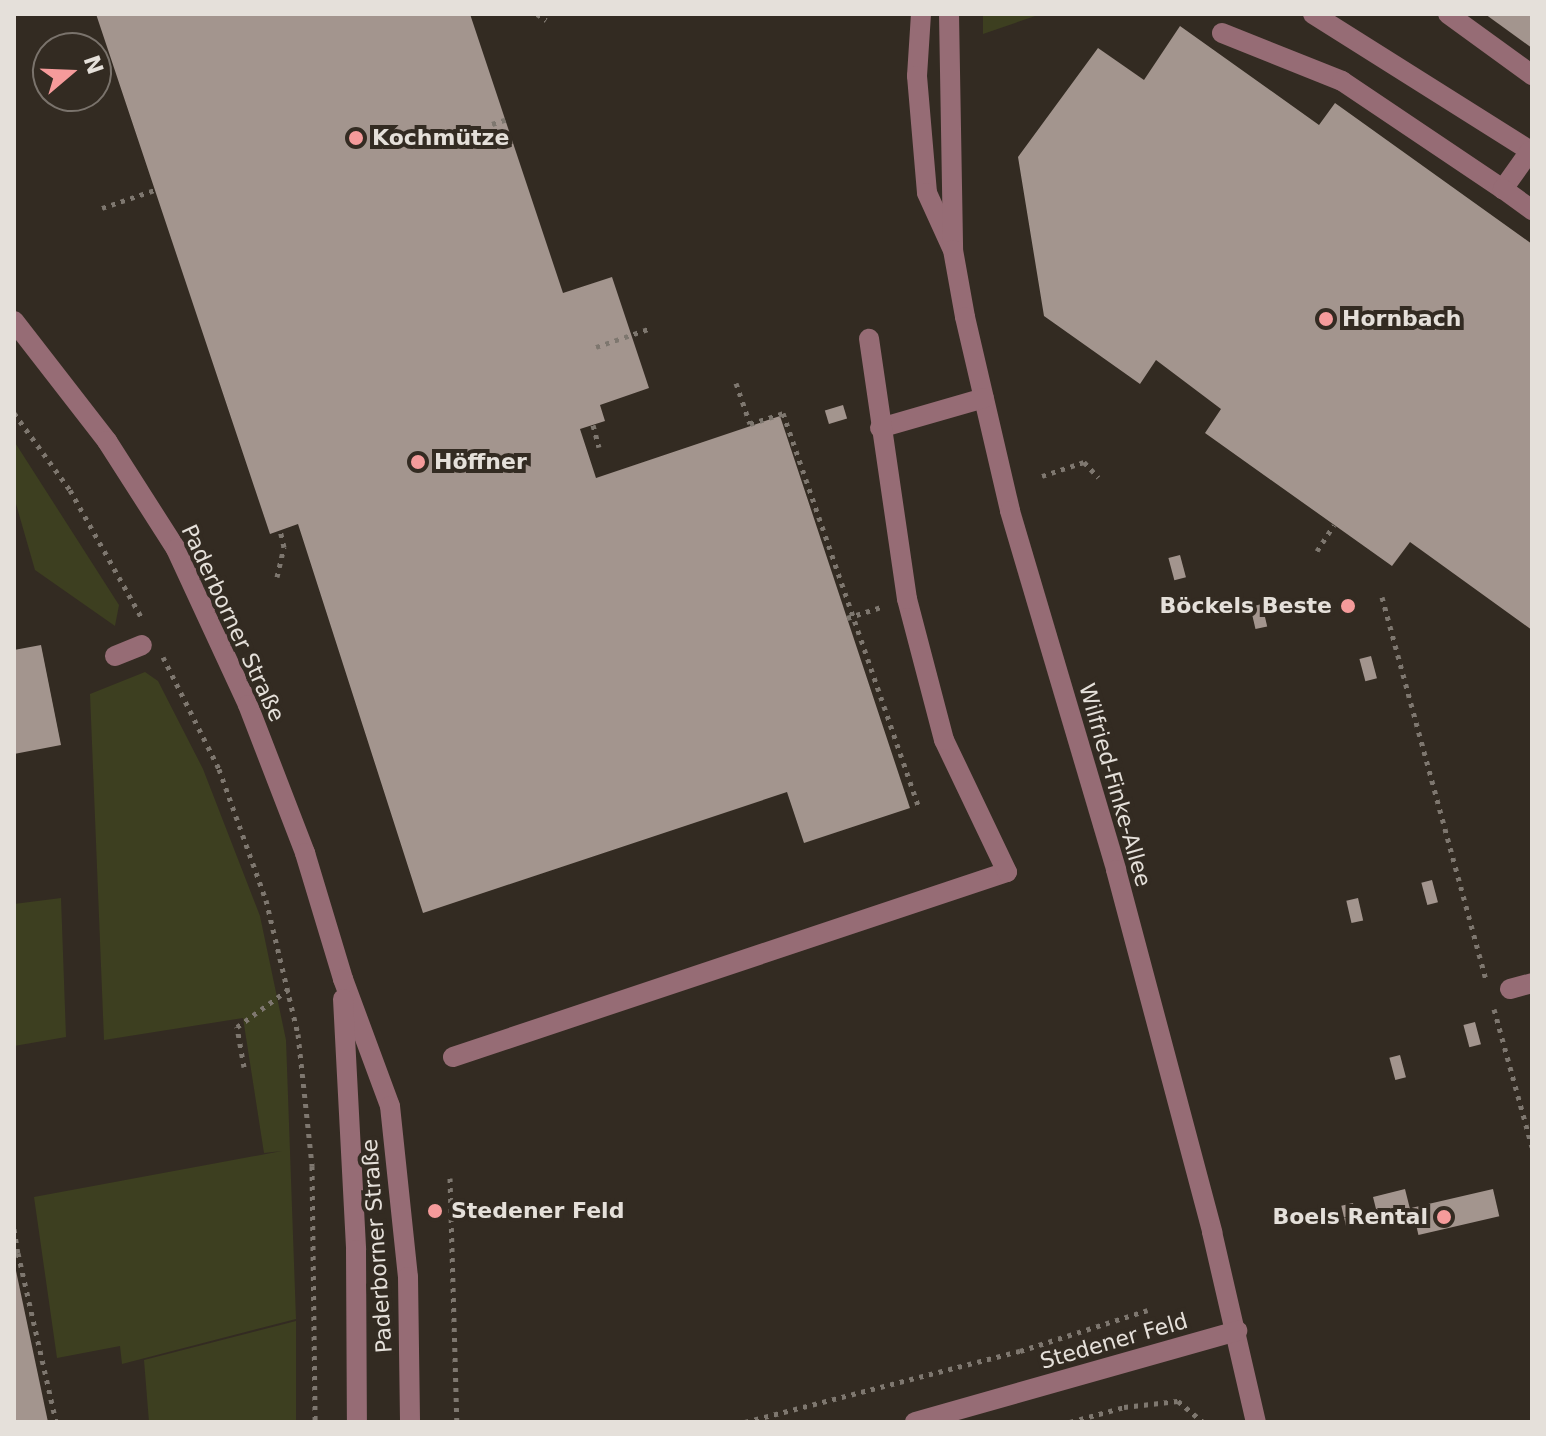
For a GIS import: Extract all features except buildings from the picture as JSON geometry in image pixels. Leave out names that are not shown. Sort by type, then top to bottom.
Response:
[{"type":"street","name":"Wilfried-Finke-Allee","points":[[921,14],[917,76],[927,193],[953,250]]},
{"type":"street","name":"Wilfried-Finke-Allee","points":[[949,14],[953,250],[984,398],[1010,511],[1116,870],[1237,1331]]},
{"type":"street","points":[[1313,14],[1531,151],[1503,189]]},
{"type":"street","points":[[1448,14],[1532,75]]},
{"type":"street","points":[[1222,33],[1342,81],[1532,210]]},
{"type":"street","name":"Paderborner Straße","points":[[14,321],[107,441],[176,549],[279,783],[343,979],[390,1106],[408,1277],[410,1422]]},
{"type":"street","points":[[453,1057],[1007,872],[944,740],[907,599],[869,339]]},
{"type":"street","points":[[880,428],[984,398]]},
{"type":"street","points":[[115,656],[149,640]]},
{"type":"street","name":"Paderborner Straße","points":[[343,979],[356,1250],[357,1422]]},
{"type":"street","points":[[1510,989],[1532,983]]},
{"type":"street","points":[[1237,1331],[1256,1422]]},
{"type":"street","name":"Stedener Feld","points":[[915,1422],[1237,1331]]},
{"type":"path","points":[[537,14],[546,20]]},
{"type":"path","points":[[492,124],[507,119]]},
{"type":"path","points":[[102,208],[155,190]]},
{"type":"path","points":[[596,347],[651,328]]},
{"type":"path","points":[[736,383],[750,424],[783,413],[848,618],[918,806]]},
{"type":"path","points":[[14,413],[70,490],[219,769],[266,900],[289,989],[312,1166],[315,1422]]},
{"type":"path","points":[[593,425],[599,447]]},
{"type":"path","points":[[1042,476],[1084,462],[1098,477]]},
{"type":"path","points":[[1317,551],[1334,525]]},
{"type":"path","points":[[277,577],[284,547],[280,530]]},
{"type":"path","points":[[1382,597],[1532,1147]]},
{"type":"path","points":[[848,618],[884,606]]},
{"type":"path","points":[[244,1067],[237,1027],[289,989]]},
{"type":"path","points":[[450,1178],[457,1422]]},
{"type":"path","points":[[14,1229],[16,1254],[56,1422]]},
{"type":"path","points":[[745,1422],[1020,1351],[1148,1310]]},
{"type":"path","points":[[1070,1422],[1167,1401],[1185,1403],[1203,1422]]},
{"type":"green space","points":[[983,14],[1041,14],[983,34]]},
{"type":"green space","points":[[14,441],[119,605],[115,626],[35,570],[14,497]]},
{"type":"green space","points":[[145,672],[158,681],[203,769],[260,916],[286,1040],[296,1319],[122,1364],[120,1346],[57,1358],[34,1197],[282,1151],[264,1153],[243,1018],[104,1040],[90,694]]},
{"type":"green space","points":[[61,898],[66,1037],[14,1046],[14,904]]},
{"type":"green space","points":[[296,1321],[296,1422],[149,1422],[144,1360]]},
{"type":"place","name":"Kochmütze","points":[[356,138]]},
{"type":"place","name":"Hornbach","points":[[1326,319]]},
{"type":"place","name":"Höffner","points":[[418,462]]},
{"type":"place","name":"Böckels Beste","points":[[1348,606]]},
{"type":"place","name":"Stedener Feld","points":[[435,1211]]},
{"type":"place","name":"Boels Rental","points":[[1444,1217]]}]
